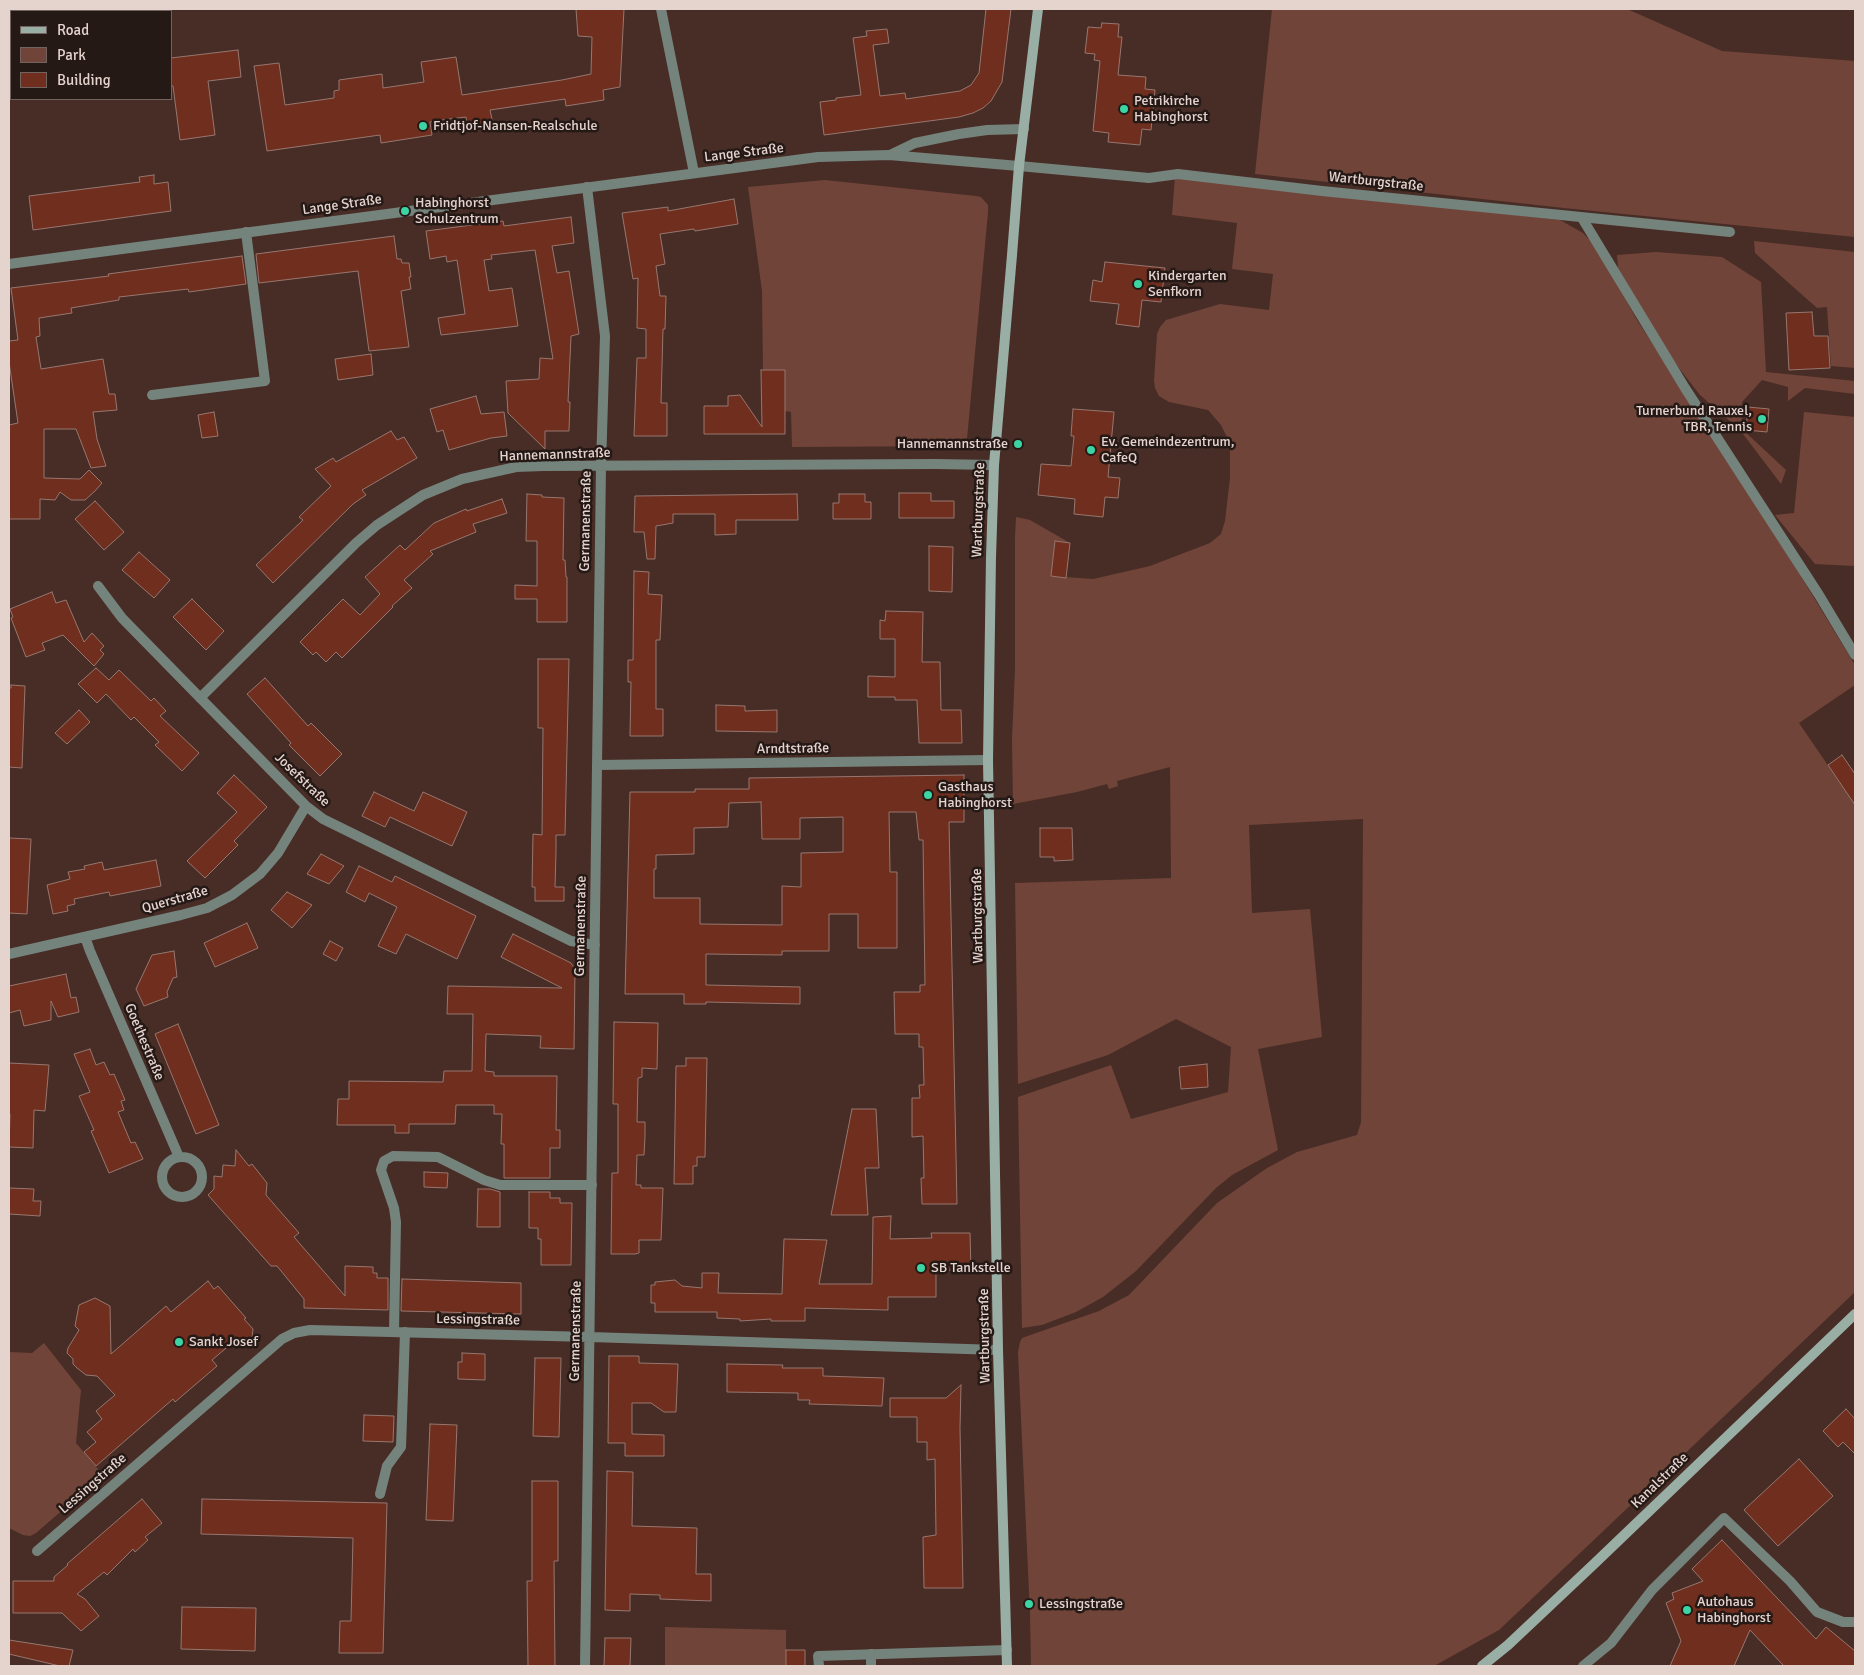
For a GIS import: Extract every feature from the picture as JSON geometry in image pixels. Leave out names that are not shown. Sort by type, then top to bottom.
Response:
[{"type":"main road","name":"Wartburgstraße","points":[[1007,1666],[998,1350],[988,760],[991,557],[994,466],[1019,166],[1038,9]]},
{"type":"main road","name":"Kanalstraße","points":[[1482,1666],[1508,1645],[1855,1314]]},
{"type":"street","points":[[661,9],[694,173]]},
{"type":"street","name":"Lange Straße","points":[[889,155],[915,143],[959,134],[987,130],[1024,129]]},
{"type":"street","name":"Lange Straße","points":[[9,264],[818,157],[889,155],[1019,166]]},
{"type":"street","name":"Wartburgstraße","points":[[1019,166],[1150,178],[1178,174],[1582,218],[1730,232]]},
{"type":"street","name":"Germanenstraße","points":[[585,1666],[601,466],[605,336],[587,187]]},
{"type":"street","points":[[1582,218],[1685,388],[1819,595],[1855,655]]},
{"type":"street","points":[[152,395],[265,380],[246,232]]},
{"type":"street","name":"Hannemannstraße","points":[[200,698],[356,543],[377,525],[423,495],[462,479],[516,467],[935,464],[994,466]]},
{"type":"street","name":"Josefstraße","points":[[98,586],[122,618],[306,806],[323,819],[562,936],[584,944],[595,945]]},
{"type":"street","name":"Arndtstraße","points":[[597,766],[988,760]]},
{"type":"street","name":"Querstraße","points":[[9,954],[181,916],[207,908],[232,895],[260,874],[278,853],[306,806]]},
{"type":"street","name":"Goethestraße","points":[[85,937],[179,1157]]},
{"type":"street","points":[[394,1332],[396,1222],[394,1208],[381,1170],[384,1161],[393,1156],[438,1157],[484,1180],[500,1184],[592,1185]]},
{"type":"street","name":"Lessingstraße","points":[[38,1551],[282,1339],[294,1333],[310,1330],[405,1332],[998,1350]]},
{"type":"street","points":[[380,1494],[387,1466],[401,1447],[405,1332]]},
{"type":"street","points":[[1583,1666],[1611,1643],[1652,1590],[1724,1518],[1790,1581],[1817,1612],[1843,1622],[1855,1622]]},
{"type":"street","points":[[818,1666],[818,1656],[1007,1650]]},
{"type":"street","points":[[871,1654],[871,1666]]},
{"type":"green space","points":[[1272,9],[1627,9],[1722,51],[1855,61],[1855,237],[1564,208],[1255,174]]},
{"type":"green space","points":[[1175,177],[1560,220],[1583,233],[1597,248],[1637,320],[1761,511],[1855,665],[1855,685],[1799,723],[1855,805],[1855,1292],[1499,1630],[1434,1666],[1031,1666],[1018,1352],[1022,1338],[1099,1311],[1129,1295],[1217,1203],[1267,1168],[1297,1152],[1357,1135],[1361,1122],[1363,819],[1249,825],[1252,913],[1310,909],[1322,1037],[1258,1049],[1278,1150],[1232,1175],[1216,1188],[1136,1271],[1103,1297],[1076,1312],[1042,1325],[1022,1328],[1018,1097],[1111,1065],[1131,1119],[1228,1092],[1231,1047],[1176,1019],[1108,1055],[1018,1084],[1015,883],[1171,878],[1170,767],[1117,781],[1118,786],[1109,789],[1107,784],[1077,792],[1013,804],[1012,740],[1015,669],[1016,517],[1030,520],[1070,543],[1055,541],[1051,576],[1093,579],[1150,566],[1210,543],[1221,534],[1225,521],[1230,478],[1230,443],[1221,425],[1208,410],[1169,402],[1159,396],[1154,381],[1157,334],[1166,320],[1220,304],[1269,310],[1273,274],[1232,269],[1237,223],[1172,215]]},
{"type":"green space","points":[[825,180],[976,196],[981,197],[988,205],[967,439],[960,446],[792,447],[791,412],[785,411],[785,370],[763,370],[762,291],[748,187]]},
{"type":"green space","points":[[1754,241],[1855,252],[1855,368],[1831,366],[1827,307],[1817,308],[1755,253]]},
{"type":"green space","points":[[1656,252],[1722,257],[1761,282],[1766,372],[1855,381],[1855,394],[1805,388],[1788,401],[1788,387],[1762,380],[1742,402],[1742,429],[1786,470],[1781,484],[1740,430],[1700,395],[1664,349],[1618,268],[1617,255]]},
{"type":"green space","points":[[1804,412],[1855,417],[1855,566],[1815,564],[1775,515],[1794,513]]},
{"type":"green space","points":[[44,1343],[81,1390],[76,1443],[103,1475],[36,1533],[30,1536],[23,1535],[9,1528],[9,1352],[32,1353]]},
{"type":"green space","points":[[665,1627],[786,1630],[786,1666],[665,1666]]},
{"type":"building","points":[[576,9],[624,9],[620,87],[603,90],[604,100],[566,106],[565,99],[490,110],[493,124],[467,128],[466,117],[430,122],[432,135],[381,143],[380,135],[267,151],[254,66],[279,63],[285,105],[334,98],[334,91],[339,90],[339,80],[382,74],[383,88],[424,82],[421,62],[456,57],[462,95],[562,80],[591,74],[592,37],[578,36]]},
{"type":"building","points":[[986,9],[1011,9],[1002,82],[991,101],[983,108],[959,117],[824,135],[820,102],[861,95],[853,38],[867,36],[866,31],[887,29],[889,43],[873,45],[880,96],[905,93],[906,99],[960,91],[971,85],[979,73]]},
{"type":"building","name":"Petrikirche Habinghorst","points":[[1102,23],[1119,24],[1118,37],[1122,37],[1118,75],[1146,77],[1145,89],[1155,90],[1151,130],[1142,129],[1140,145],[1108,142],[1109,133],[1093,131],[1100,61],[1094,60],[1095,54],[1085,53],[1088,27],[1101,28]]},
{"type":"building","points":[[238,50],[241,77],[208,81],[215,135],[180,140],[172,86],[172,58]]},
{"type":"building","points":[[154,175],[154,184],[168,182],[171,211],[33,230],[29,196],[140,182],[139,177]]},
{"type":"building","points":[[734,199],[738,224],[660,234],[665,264],[656,266],[660,296],[666,296],[661,403],[667,403],[667,436],[634,436],[637,358],[646,358],[646,329],[637,328],[638,278],[633,279],[622,213],[668,207],[668,211]]},
{"type":"building","points":[[571,217],[574,243],[552,246],[557,273],[569,271],[579,334],[571,336],[568,402],[570,402],[569,431],[545,431],[545,449],[508,413],[506,381],[539,379],[540,358],[553,359],[535,250],[491,255],[492,259],[484,260],[489,291],[512,288],[518,326],[441,335],[438,318],[465,314],[457,260],[447,262],[446,256],[430,259],[426,231],[503,221],[504,226]]},
{"type":"building","points":[[394,236],[397,259],[401,259],[402,263],[409,263],[411,277],[409,277],[411,289],[401,291],[409,347],[369,351],[358,271],[259,283],[256,254]]},
{"type":"building","points":[[242,256],[246,284],[189,292],[188,289],[119,297],[119,300],[71,308],[72,313],[39,318],[40,336],[36,337],[41,369],[103,359],[109,394],[115,394],[117,410],[93,412],[97,439],[106,466],[91,468],[76,429],[44,429],[44,478],[80,479],[89,470],[102,483],[95,491],[85,500],[71,500],[60,492],[55,500],[40,499],[40,519],[9,519],[9,425],[18,423],[9,362],[9,341],[18,340],[11,288],[109,276],[108,274]]},
{"type":"building","points":[[1105,262],[1165,268],[1161,302],[1142,300],[1139,327],[1116,324],[1119,304],[1090,301],[1093,280],[1102,282]]},
{"type":"building","points":[[1812,312],[1814,336],[1828,336],[1830,368],[1789,370],[1786,313]]},
{"type":"building","points":[[371,354],[373,375],[338,380],[335,359]]},
{"type":"building","points":[[761,370],[785,370],[785,434],[704,434],[704,406],[728,406],[728,396],[740,395],[762,427]]},
{"type":"building","points":[[476,396],[481,414],[504,412],[507,436],[491,438],[449,450],[443,430],[437,432],[430,409]]},
{"type":"building","points":[[1748,407],[1769,409],[1767,432],[1746,430]]},
{"type":"building","name":"Ev. Gemeindezentrum, CafeQ","points":[[1073,409],[1114,412],[1108,477],[1120,478],[1118,498],[1105,497],[1103,517],[1074,514],[1075,499],[1038,495],[1041,464],[1071,466],[1074,436],[1071,436]]},
{"type":"building","points":[[214,412],[218,436],[202,438],[198,415]]},
{"type":"building","points":[[391,431],[397,440],[404,437],[417,458],[362,490],[366,495],[353,504],[273,583],[256,565],[303,520],[299,517],[331,486],[315,469],[333,458],[336,462]]},
{"type":"building","points":[[899,493],[931,493],[931,501],[954,501],[954,518],[899,518]]},
{"type":"building","points":[[527,494],[564,498],[563,560],[565,560],[567,577],[567,622],[537,622],[537,599],[515,599],[515,585],[537,586],[537,541],[526,541]]},
{"type":"building","points":[[797,494],[798,520],[736,520],[736,534],[715,535],[715,514],[673,514],[673,523],[656,526],[655,559],[647,559],[644,532],[634,532],[635,496]]},
{"type":"building","points":[[839,494],[865,494],[865,502],[871,502],[871,519],[833,519],[833,503],[839,503]]},
{"type":"building","points":[[502,499],[507,513],[473,524],[476,532],[430,551],[433,554],[404,580],[412,588],[342,658],[336,652],[326,662],[316,652],[313,655],[300,642],[343,599],[360,615],[380,594],[365,577],[400,545],[405,550],[434,523],[466,509],[467,511]]},
{"type":"building","points":[[95,501],[124,532],[104,550],[75,519]]},
{"type":"building","points":[[1055,541],[1070,543],[1066,578],[1051,576]]},
{"type":"building","points":[[929,546],[953,547],[952,592],[929,591]]},
{"type":"building","points":[[139,552],[170,580],[154,598],[122,570]]},
{"type":"building","points":[[634,571],[649,572],[648,594],[662,595],[660,640],[656,640],[656,709],[663,709],[663,736],[630,736],[631,682],[628,682],[628,660],[633,660]]},
{"type":"building","points":[[52,592],[56,603],[66,600],[84,642],[92,633],[104,646],[100,650],[104,654],[94,666],[63,635],[42,643],[45,650],[26,657],[11,618],[13,617],[10,609]]},
{"type":"building","points":[[192,599],[224,631],[206,650],[173,617]]},
{"type":"building","points":[[886,611],[923,612],[922,662],[940,662],[941,710],[961,710],[962,743],[919,743],[917,700],[895,700],[895,697],[868,697],[868,676],[895,677],[895,639],[880,639],[880,620],[885,621]]},
{"type":"building","points":[[538,659],[569,659],[565,835],[556,835],[555,887],[564,887],[564,901],[535,901],[535,887],[532,887],[533,834],[542,835],[543,728],[538,728]]},
{"type":"building","points":[[96,668],[109,680],[119,670],[151,701],[154,698],[166,711],[160,716],[199,753],[182,771],[155,745],[159,742],[134,717],[131,720],[106,694],[97,703],[78,684]]},
{"type":"building","points":[[265,678],[308,726],[311,723],[342,754],[320,776],[289,745],[291,743],[247,694]]},
{"type":"building","points":[[11,685],[25,686],[22,768],[9,767],[9,688],[11,688]]},
{"type":"building","points":[[716,705],[745,706],[745,711],[777,710],[777,732],[716,731]]},
{"type":"building","points":[[79,710],[90,722],[67,744],[55,733]]},
{"type":"building","points":[[1842,755],[1855,774],[1855,805],[1828,765]]},
{"type":"building","points":[[234,775],[267,807],[234,841],[238,845],[205,878],[187,861],[237,812],[217,793]]},
{"type":"building","points":[[964,775],[964,822],[949,822],[957,1204],[922,1204],[921,1178],[924,1178],[923,1136],[912,1137],[912,1098],[920,1098],[919,1085],[924,1085],[923,1047],[919,1047],[919,1034],[895,1034],[894,992],[920,992],[920,985],[925,985],[923,840],[919,840],[916,812],[889,812],[890,872],[897,872],[897,948],[858,948],[858,914],[829,914],[829,951],[782,951],[782,955],[706,954],[706,985],[800,987],[800,1004],[706,1002],[706,1004],[684,1004],[684,994],[625,994],[630,792],[695,792],[695,789],[749,789],[749,778]],"holes":[[[761,802],[762,839],[800,839],[800,818],[843,817],[843,852],[801,853],[801,887],[782,886],[782,925],[700,924],[700,898],[654,898],[656,855],[694,854],[694,828],[728,827],[729,803]]]},
{"type":"building","points":[[374,792],[414,811],[423,792],[467,812],[452,846],[390,817],[385,827],[362,816]]},
{"type":"building","points":[[1040,828],[1072,828],[1073,860],[1054,861],[1054,857],[1040,857]]},
{"type":"building","points":[[9,838],[31,839],[27,914],[9,913]]},
{"type":"building","points":[[321,854],[344,866],[329,884],[307,874]]},
{"type":"building","points":[[156,860],[161,886],[110,896],[109,892],[74,899],[75,904],[67,906],[68,911],[53,914],[47,885],[70,879],[68,872],[85,869],[84,866],[102,862],[104,870]]},
{"type":"building","points":[[359,866],[392,882],[395,876],[476,916],[457,959],[406,934],[396,954],[378,946],[397,907],[369,893],[365,902],[346,892]]},
{"type":"building","points":[[287,892],[312,905],[292,928],[271,910]]},
{"type":"building","points":[[247,923],[258,948],[215,967],[204,943]]},
{"type":"building","points":[[513,934],[571,963],[575,969],[574,1049],[540,1048],[541,1036],[486,1034],[485,1071],[494,1072],[494,1076],[557,1076],[556,1130],[560,1130],[560,1148],[550,1148],[550,1178],[504,1178],[504,1144],[501,1144],[502,1114],[494,1114],[494,1105],[456,1105],[455,1124],[409,1124],[409,1133],[395,1133],[395,1125],[337,1125],[338,1099],[349,1099],[349,1081],[443,1082],[444,1071],[472,1071],[473,1014],[447,1014],[448,986],[562,988],[501,957]]},
{"type":"building","points":[[330,941],[343,948],[336,961],[323,954]]},
{"type":"building","points":[[174,951],[177,977],[173,978],[167,992],[168,997],[144,1006],[136,989],[152,955]]},
{"type":"building","points":[[66,974],[71,998],[76,997],[79,1012],[58,1017],[51,1001],[51,1020],[24,1026],[20,1010],[9,1013],[9,986]]},
{"type":"building","points":[[614,1022],[658,1023],[657,1069],[642,1068],[642,1077],[638,1078],[637,1122],[645,1122],[645,1136],[644,1155],[637,1155],[636,1185],[641,1185],[641,1188],[663,1188],[661,1240],[639,1240],[639,1253],[635,1254],[611,1254],[612,1173],[618,1173],[618,1104],[613,1104]]},
{"type":"building","points":[[178,1024],[219,1125],[196,1134],[155,1034]]},
{"type":"building","points":[[90,1049],[96,1065],[104,1062],[110,1075],[114,1074],[125,1100],[121,1101],[124,1110],[118,1112],[131,1143],[135,1142],[143,1159],[109,1173],[91,1131],[94,1130],[79,1096],[90,1092],[74,1054]]},
{"type":"building","points":[[686,1058],[707,1058],[705,1157],[697,1157],[697,1166],[693,1166],[693,1184],[674,1184],[676,1066],[686,1066]]},
{"type":"building","points":[[9,1063],[49,1065],[45,1111],[34,1110],[33,1148],[9,1147]]},
{"type":"building","points":[[1207,1064],[1208,1087],[1181,1089],[1179,1067]]},
{"type":"building","points":[[852,1109],[876,1109],[879,1168],[865,1168],[868,1215],[831,1215]]},
{"type":"building","points":[[236,1150],[249,1166],[252,1164],[267,1183],[266,1195],[299,1233],[294,1237],[345,1296],[345,1266],[373,1267],[373,1273],[377,1273],[377,1278],[388,1278],[388,1310],[304,1308],[304,1299],[277,1266],[271,1266],[208,1195],[214,1189],[214,1176],[222,1177],[223,1165],[235,1166]]},
{"type":"building","points":[[424,1172],[448,1173],[447,1188],[424,1187]]},
{"type":"building","points":[[9,1188],[34,1189],[33,1201],[41,1201],[40,1216],[9,1214]]},
{"type":"building","points":[[478,1189],[490,1189],[500,1192],[500,1227],[477,1227]]},
{"type":"building","points":[[529,1192],[550,1192],[550,1198],[560,1198],[560,1203],[572,1203],[571,1265],[541,1265],[541,1239],[538,1239],[538,1228],[529,1228]]},
{"type":"building","points":[[891,1216],[890,1239],[932,1238],[931,1233],[970,1233],[971,1270],[936,1270],[936,1297],[888,1297],[888,1310],[805,1308],[805,1321],[771,1321],[771,1319],[740,1321],[740,1319],[717,1318],[717,1312],[655,1312],[655,1303],[651,1303],[651,1285],[655,1285],[655,1282],[675,1280],[682,1286],[702,1288],[702,1273],[719,1273],[718,1293],[782,1294],[784,1239],[827,1240],[819,1284],[872,1284],[873,1217]]},
{"type":"building","points":[[402,1279],[521,1283],[521,1314],[401,1311]]},
{"type":"building","points":[[208,1281],[214,1289],[218,1286],[246,1318],[244,1319],[253,1329],[252,1338],[246,1343],[232,1343],[212,1360],[217,1366],[175,1402],[173,1399],[96,1466],[84,1452],[96,1442],[87,1432],[102,1419],[96,1411],[115,1395],[97,1376],[86,1375],[77,1368],[73,1364],[73,1359],[67,1353],[79,1330],[75,1326],[79,1305],[95,1298],[110,1306],[111,1354],[166,1306],[171,1312]]},
{"type":"building","points":[[462,1353],[485,1354],[485,1380],[458,1379],[458,1362],[462,1362]]},
{"type":"building","points":[[609,1356],[639,1356],[639,1363],[678,1364],[676,1412],[664,1412],[651,1403],[632,1403],[632,1434],[664,1435],[664,1456],[625,1456],[625,1443],[608,1443]]},
{"type":"building","points":[[535,1358],[561,1358],[559,1437],[533,1436]]},
{"type":"building","points":[[727,1364],[783,1365],[782,1368],[823,1368],[823,1376],[884,1378],[882,1406],[809,1404],[810,1400],[798,1400],[798,1393],[727,1392]]},
{"type":"building","points":[[961,1385],[963,1588],[924,1588],[923,1537],[936,1535],[935,1459],[927,1460],[927,1442],[917,1442],[917,1417],[890,1417],[890,1398],[946,1398]]},
{"type":"building","points":[[1846,1409],[1855,1419],[1855,1454],[1843,1442],[1838,1447],[1823,1431]]},
{"type":"building","points":[[364,1415],[394,1416],[393,1442],[363,1441]]},
{"type":"building","points":[[430,1424],[457,1425],[453,1521],[426,1520]]},
{"type":"building","points":[[1799,1459],[1833,1496],[1778,1546],[1744,1510]]},
{"type":"building","points":[[607,1471],[633,1472],[632,1526],[697,1528],[696,1574],[711,1574],[711,1601],[660,1599],[660,1595],[630,1594],[630,1611],[605,1610]]},
{"type":"building","points":[[532,1481],[558,1481],[558,1561],[554,1561],[555,1666],[528,1666],[527,1581],[532,1581]]},
{"type":"building","points":[[142,1499],[162,1523],[145,1537],[148,1540],[135,1552],[133,1549],[107,1575],[104,1572],[77,1594],[85,1599],[99,1616],[81,1631],[62,1613],[13,1613],[13,1581],[54,1581],[54,1577],[67,1564]]},
{"type":"building","points":[[202,1499],[387,1503],[383,1653],[339,1653],[340,1621],[351,1621],[353,1538],[201,1534]]},
{"type":"building","points":[[1722,1540],[1816,1639],[1826,1627],[1855,1651],[1855,1666],[1784,1666],[1750,1630],[1734,1666],[1670,1666],[1681,1641],[1666,1603],[1674,1599],[1672,1593],[1703,1581],[1692,1569]]},
{"type":"building","points":[[182,1607],[256,1608],[255,1651],[181,1649]]},
{"type":"building","points":[[605,1638],[631,1638],[630,1666],[604,1666]]},
{"type":"building","points":[[9,1640],[73,1650],[69,1666],[60,1666],[9,1654]]},
{"type":"building","points":[[786,1650],[805,1650],[805,1666],[786,1666]]},
{"type":"place","name":"Petrikirche Habinghorst","points":[[1124,109]]},
{"type":"place","name":"Fridtjof-Nansen-Realschule","points":[[423,126]]},
{"type":"place","name":"Habinghorst Schulzentrum","points":[[405,211]]},
{"type":"place","name":"Kindergarten Senfkorn","points":[[1138,284]]},
{"type":"place","name":"Turnerbund Rauxel, TBR, Tennis","points":[[1762,419]]},
{"type":"place","name":"Hannemannstraße","points":[[1018,444]]},
{"type":"place","name":"Ev. Gemeindezentrum, CafeQ","points":[[1091,450]]},
{"type":"place","name":"Gasthaus Habinghorst","points":[[928,795]]},
{"type":"place","name":"SB Tankstelle","points":[[921,1268]]},
{"type":"place","name":"Sankt Josef","points":[[179,1342]]},
{"type":"place","name":"Lessingstraße","points":[[1029,1604]]},
{"type":"place","name":"Autohaus Habinghorst","points":[[1687,1610]]}]
